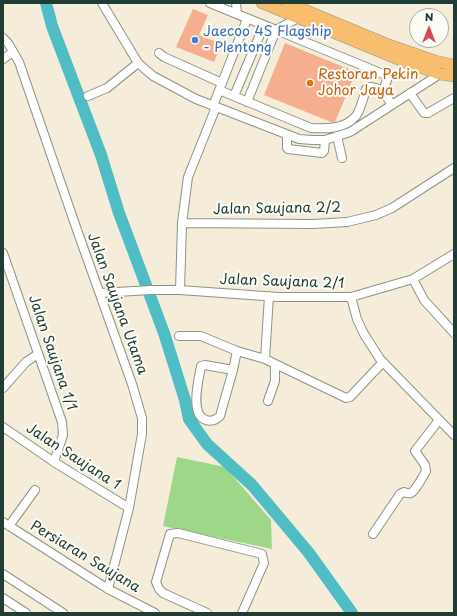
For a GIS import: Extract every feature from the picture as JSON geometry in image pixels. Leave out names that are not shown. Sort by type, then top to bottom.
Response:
[{"type":"main road","points":[[262,3],[274,5],[298,18],[405,62],[440,74],[454,76]]},
{"type":"main road","points":[[288,3],[406,51],[435,61],[454,65]]},
{"type":"street","points":[[102,3],[138,63],[153,76],[196,99],[287,136],[299,139],[325,140],[350,132],[440,74]]},
{"type":"street","points":[[210,3],[383,74],[388,77],[383,91]]},
{"type":"street","points":[[236,3],[237,14]]},
{"type":"street","points":[[180,290],[182,223],[188,174],[220,86],[248,18]]},
{"type":"street","points":[[247,102],[276,30],[298,18]]},
{"type":"street","points":[[234,96],[264,25]]},
{"type":"street","name":"Jalan Saujana Utama","points":[[3,38],[8,43],[19,62],[76,230],[135,392],[142,418],[142,434],[125,505],[108,589]]},
{"type":"street","points":[[3,59],[13,52]]},
{"type":"street","points":[[158,53],[220,86],[234,96],[311,128],[324,129],[348,122],[356,116],[366,89],[369,86],[383,91],[392,105]]},
{"type":"street","points":[[88,96],[107,88],[138,63]]},
{"type":"street","points":[[410,93],[421,111],[428,114],[454,98]]},
{"type":"street","points":[[287,136],[288,149],[322,153],[324,151],[325,140]]},
{"type":"street","points":[[337,136],[342,158]]},
{"type":"street","name":"Jalan Saujana 2/2","points":[[182,223],[313,224],[354,221],[376,215],[392,208],[454,168]]},
{"type":"street","name":"Jalan Saujana 1/1","points":[[3,253],[63,430],[56,457]]},
{"type":"street","name":"Jalan Saujana 2/1","points":[[100,293],[137,290],[180,290],[269,296],[351,297],[413,279],[454,254]]},
{"type":"street","points":[[3,276],[10,270]]},
{"type":"street","points":[[413,279],[424,300],[454,333]]},
{"type":"street","points":[[265,359],[269,296]]},
{"type":"street","points":[[351,297],[357,319],[364,334],[383,362],[454,435]]},
{"type":"street","points":[[180,336],[201,336],[237,351],[265,359],[346,398],[350,396],[383,362]]},
{"type":"street","points":[[234,370],[205,365],[201,366],[196,402],[200,415],[204,420],[216,420],[220,416],[234,370],[237,351]]},
{"type":"street","points":[[3,388],[26,362],[38,354]]},
{"type":"street","points":[[268,401],[275,381],[275,365]]},
{"type":"street","points":[[373,534],[400,494],[404,492],[409,494],[412,492],[424,476],[426,471],[425,465],[415,451],[439,420]]},
{"type":"street","name":"Jalan Saujana 1","points":[[3,427],[56,457],[125,505]]},
{"type":"street","points":[[6,524],[35,490]]},
{"type":"street","name":"Persiaran Saujana","points":[[6,524],[108,589],[155,613]]},
{"type":"street","points":[[207,613],[159,589],[156,582],[170,534],[178,533],[262,554],[264,564],[242,613]]},
{"type":"street","points":[[3,574],[63,613]]},
{"type":"street","points":[[3,598],[26,613]]},
{"type":"green space","points":[[177,457],[225,467],[271,520],[272,549],[163,526]]},
{"type":"building","name":"Jaecoo 4S Flagship - Plentong","points":[[193,9],[208,15],[199,35],[222,44],[214,62],[176,47]]},
{"type":"building","name":"Restoran Pekin Johor Jaya","points":[[285,43],[356,72],[335,122],[331,122],[264,95]]},
{"type":"waterway","points":[[46,3],[52,26],[101,155],[119,213],[164,333],[185,400],[189,419],[207,444],[252,485],[309,553],[352,613]]},
{"type":"place","name":"Jaecoo 4S Flagship - Plentong","points":[[195,40]]},
{"type":"place","name":"Restoran Pekin Johor Jaya","points":[[310,83]]}]
